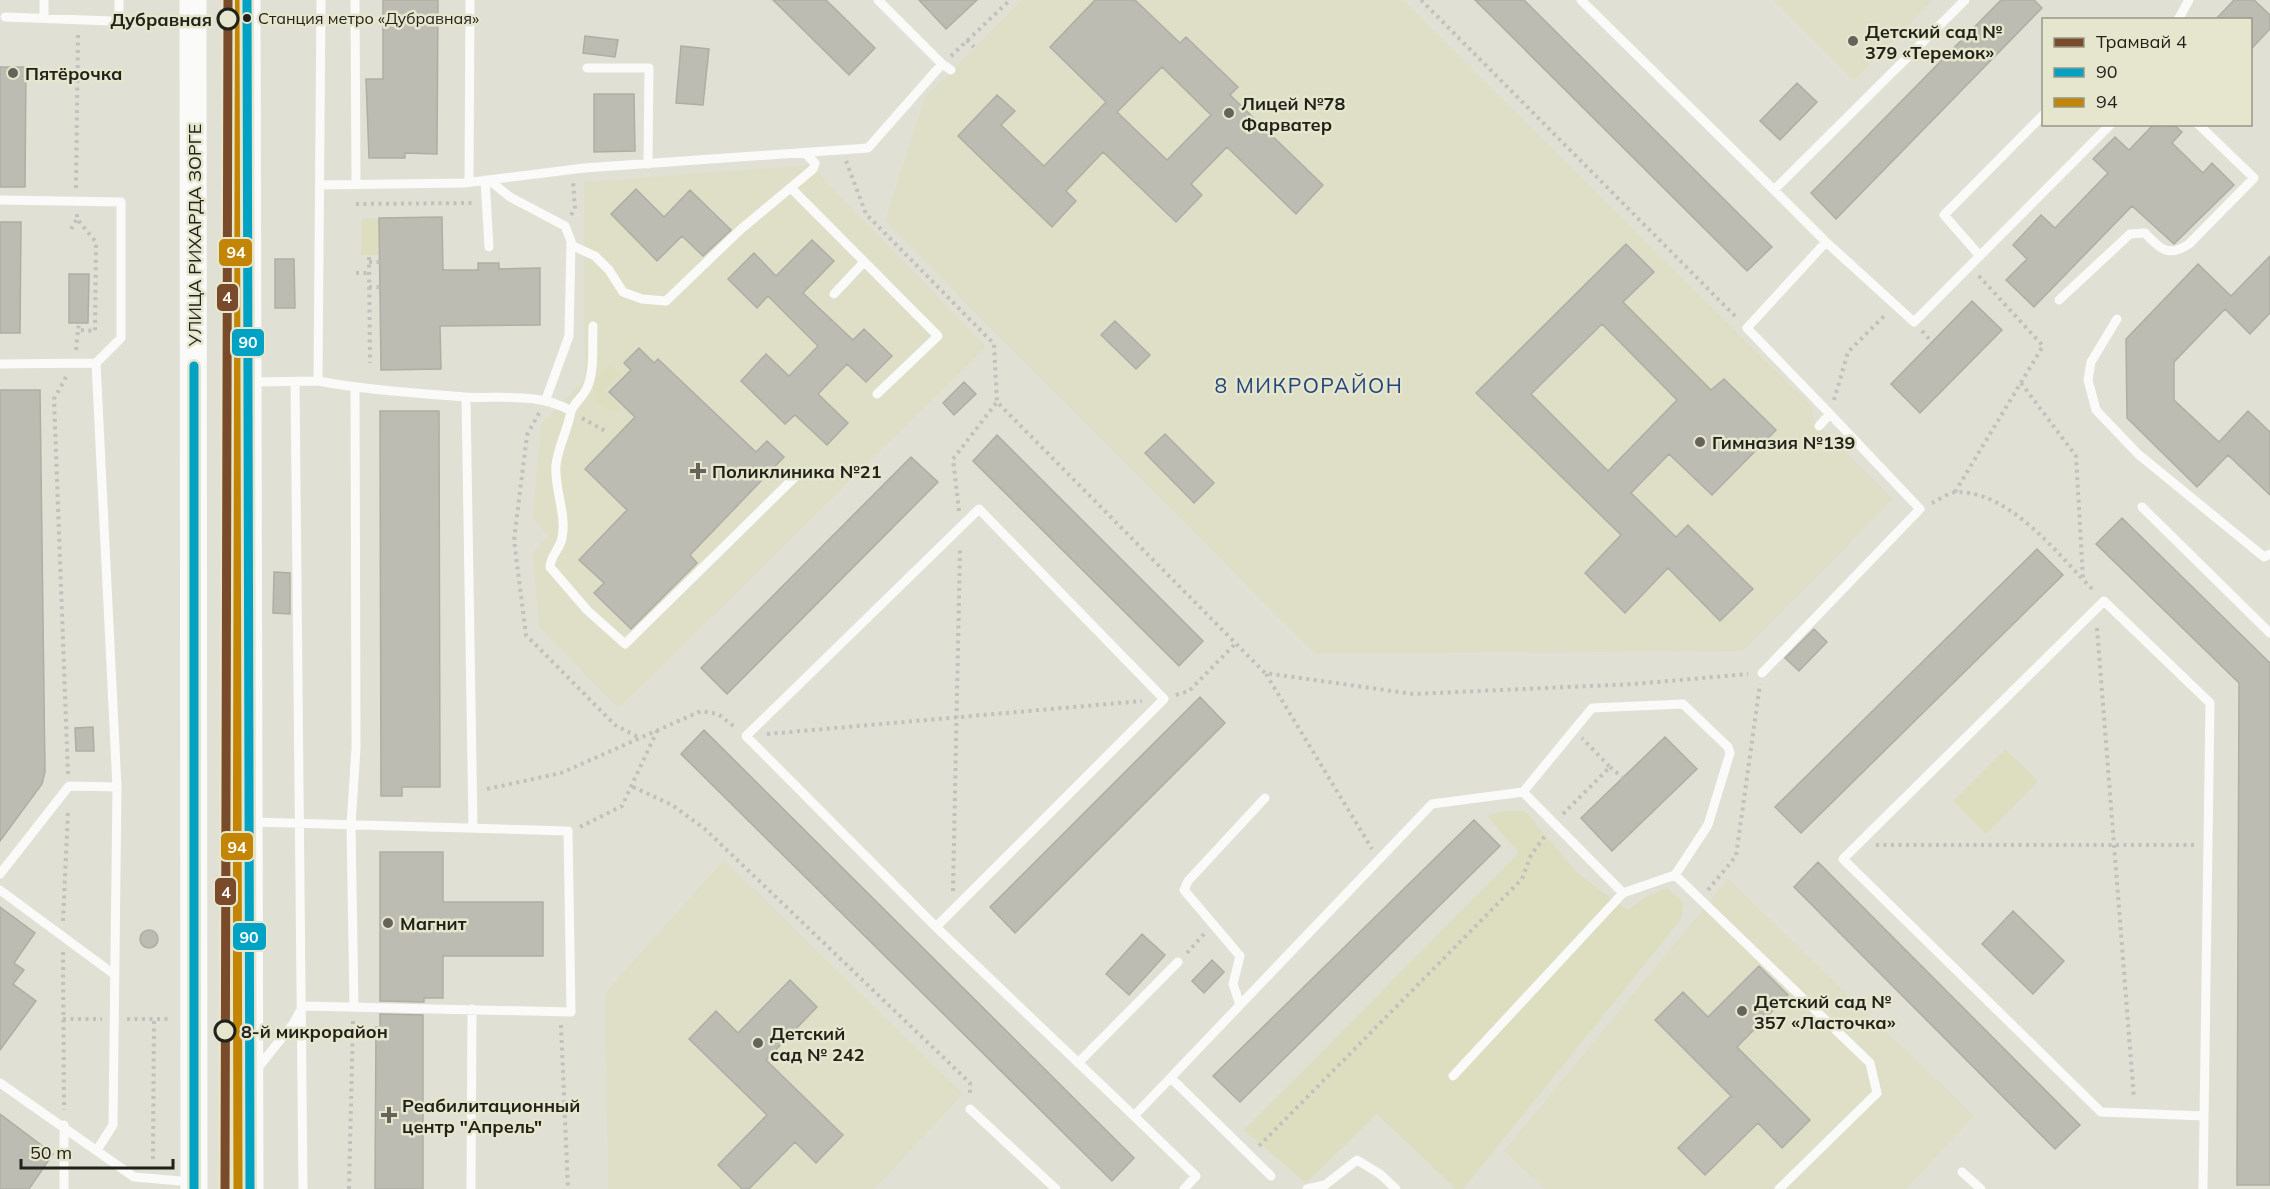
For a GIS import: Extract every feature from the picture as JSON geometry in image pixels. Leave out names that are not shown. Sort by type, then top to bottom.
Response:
[{"type":"street","points":[[247,0],[250,1189]]},
{"type":"street","name":"УЛИЦА РИХАРДА ЗОРГЕ","points":[[194,12],[194,1186]]},
{"type":"lane","points":[[44,0],[44,18]]},
{"type":"lane","points":[[119,0],[119,21]]},
{"type":"lane","points":[[318,381],[321,0]]},
{"type":"lane","points":[[355,0],[356,184]]},
{"type":"lane","points":[[469,182],[470,0]]},
{"type":"lane","points":[[878,0],[942,64],[951,70]]},
{"type":"lane","points":[[1581,0],[1826,242],[1914,322],[2109,126]]},
{"type":"lane","points":[[1774,190],[1965,0]]},
{"type":"lane","points":[[2179,18],[2189,0]]},
{"type":"lane","points":[[5,17],[119,21],[194,12]]},
{"type":"lane","points":[[320,185],[469,182],[572,170],[868,148],[942,64]]},
{"type":"lane","points":[[587,68],[649,68],[648,164]]},
{"type":"lane","points":[[1980,256],[1944,215],[2042,115]]},
{"type":"lane","points":[[2059,300],[2130,234],[2145,233],[2165,250],[2178,251],[2189,244],[2254,178],[2200,126]]},
{"type":"lane","points":[[570,245],[595,256],[609,270],[623,292],[642,299],[666,301],[740,230],[792,189],[813,169],[815,163],[805,153]]},
{"type":"lane","points":[[487,180],[485,203],[489,247]]},
{"type":"lane","points":[[487,180],[510,197],[565,226],[570,245],[569,336],[546,399]]},
{"type":"lane","points":[[792,189],[938,336],[877,394]]},
{"type":"lane","points":[[0,200],[121,202],[121,338],[96,363],[0,364]]},
{"type":"lane","points":[[1762,673],[1920,509],[1747,328],[1826,242]]},
{"type":"lane","points":[[834,294],[864,262]]},
{"type":"lane","points":[[2117,319],[2091,362],[2088,380],[2096,410],[2138,454],[2236,537],[2264,557],[2270,554]]},
{"type":"lane","points":[[593,326],[591,373],[586,389],[575,401],[571,411],[556,464],[556,480],[564,520],[562,540],[550,560],[550,567],[587,610],[625,644],[799,473]]},
{"type":"lane","points":[[96,363],[117,788],[113,1125],[97,1150]]},
{"type":"lane","points":[[247,382],[318,381],[355,388],[466,397],[546,399],[571,411]]},
{"type":"lane","points":[[295,382],[298,824],[303,1006],[303,1189]]},
{"type":"lane","points":[[354,1006],[351,825],[356,748],[355,388]]},
{"type":"lane","points":[[466,397],[472,828]]},
{"type":"lane","points":[[1819,426],[1830,414]]},
{"type":"lane","points":[[2142,507],[2270,633]]},
{"type":"lane","points":[[936,927],[1164,699],[979,509],[746,736],[936,927],[1196,1176],[1184,1189]]},
{"type":"lane","points":[[2203,1189],[2210,703],[2104,600],[1843,859],[2101,1112],[2204,1116]]},
{"type":"lane","points":[[1134,1116],[1432,804],[1523,792],[1593,708],[1683,704],[1728,747],[1730,753],[1708,825],[1675,875],[1623,893],[1453,1076]]},
{"type":"lane","points":[[0,874],[69,786],[117,788]]},
{"type":"lane","points":[[1523,792],[1623,893]]},
{"type":"lane","points":[[1240,1005],[1233,984],[1240,956],[1212,926],[1184,890],[1188,881],[1266,798]]},
{"type":"lane","points":[[249,822],[568,831],[571,1012],[303,1006]]},
{"type":"lane","points":[[1675,875],[1870,1063],[1877,1093],[1779,1189]]},
{"type":"lane","points":[[0,890],[115,975]]},
{"type":"lane","points":[[1078,1063],[1178,962]]},
{"type":"lane","points":[[249,1077],[293,1024],[303,1006]]},
{"type":"lane","points":[[471,1189],[472,1010]]},
{"type":"lane","points":[[1171,1078],[1271,1176]]},
{"type":"lane","points":[[0,1083],[64,1125],[134,1177],[194,1186]]},
{"type":"lane","points":[[970,1109],[1056,1189]]},
{"type":"lane","points":[[64,1125],[64,1189]]},
{"type":"lane","points":[[1306,1189],[1327,1187],[1357,1160],[1380,1174],[1396,1189]]},
{"type":"lane","points":[[1962,1172],[1981,1189]]},
{"type":"path","points":[[942,64],[1010,0]]},
{"type":"path","points":[[1421,0],[1747,328]]},
{"type":"path","points":[[71,229],[77,219],[78,20]]},
{"type":"path","points":[[967,40],[974,47]]},
{"type":"path","points":[[842,150],[866,214],[994,344],[997,402],[953,459],[960,527],[953,910]]},
{"type":"path","points":[[565,226],[575,209],[572,170]]},
{"type":"path","points":[[357,204],[485,203]]},
{"type":"path","points":[[77,219],[96,242],[95,331],[78,330],[78,323]]},
{"type":"path","points":[[370,363],[369,260],[380,262]]},
{"type":"path","points":[[1920,509],[1955,492],[2043,346],[1970,266]]},
{"type":"path","points":[[356,273],[369,273]]},
{"type":"path","points":[[369,287],[380,287]]},
{"type":"path","points":[[1830,414],[1848,352],[1895,305]]},
{"type":"path","points":[[2021,383],[2076,456],[2083,579]]},
{"type":"path","points":[[997,402],[1265,673],[1378,860]]},
{"type":"path","points":[[571,411],[605,431]]},
{"type":"path","points":[[1955,492],[1990,499],[2019,516],[2104,600]]},
{"type":"path","points":[[2095,609],[2136,1113]]},
{"type":"path","points":[[472,792],[561,773],[701,711],[718,714],[746,736],[1164,699],[1189,691],[1236,643]]},
{"type":"path","points":[[1265,673],[1413,694],[1634,684],[1762,673],[1736,856],[1700,900]]},
{"type":"path","points":[[568,831],[592,823],[622,806],[633,787],[657,730]]},
{"type":"path","points":[[1574,730],[1623,778]]},
{"type":"path","points":[[1250,1155],[1522,879],[1531,855],[1554,823],[1610,767]]},
{"type":"path","points":[[633,787],[672,805],[722,845],[970,1083],[970,1109]]},
{"type":"path","points":[[1857,845],[2208,845]]},
{"type":"path","points":[[1178,962],[1212,926]]},
{"type":"path","points":[[349,1189],[354,1006]]},
{"type":"path","points":[[560,1012],[568,1189]]},
{"type":"path","points":[[153,1159],[154,1019]]},
{"type":"shaded area","points":[[1022,0],[1403,0],[1812,407],[1813,420],[1893,499],[1743,651],[1315,654],[885,221],[925,98]]},
{"type":"shaded area","name":"Детский сад № 379 «Теремок»","points":[[1773,0],[1933,0],[1854,81]]},
{"type":"shaded area","name":"Поликлиника №21","points":[[810,165],[986,347],[619,708],[539,627],[533,552],[548,536],[533,519],[541,424],[585,379],[584,182]]},
{"type":"shaded area","points":[[379,218],[380,255],[361,255],[362,219]]},
{"type":"shaded area","points":[[610,363],[621,373],[604,390],[623,409],[605,408],[593,394],[596,379]]},
{"type":"shaded area","points":[[2005,749],[2038,781],[1986,834],[1953,801]]},
{"type":"shaded area","points":[[1505,811],[1525,811],[1577,873],[1627,910],[1647,896],[1667,888],[1683,903],[1681,919],[1463,1189],[1456,1189],[1377,1114],[1306,1183],[1244,1130],[1519,853],[1487,816]]},
{"type":"shaded area","name":"Детский сад № 242","points":[[724,860],[963,1094],[874,1189],[608,1189],[605,993]]},
{"type":"shaded area","name":"Детский сад № 357 «Ласточка»","points":[[1728,879],[1974,1116],[1906,1189],[1545,1189],[1504,1151]]},
{"type":"building","points":[[383,0],[438,0],[437,154],[405,153],[405,158],[369,158],[366,79],[383,79]]},
{"type":"building","points":[[773,0],[826,0],[875,48],[849,75]]},
{"type":"building","points":[[919,0],[977,0],[946,29]]},
{"type":"building","name":"Лицей №78 Фарватер","points":[[1095,0],[1135,0],[1180,43],[1186,37],[1238,87],[1230,95],[1323,185],[1296,214],[1227,147],[1191,184],[1202,195],[1176,222],[1103,152],[1066,191],[1076,201],[1052,227],[958,136],[997,95],[1015,111],[1001,125],[1044,166],[1106,102],[1050,47]],"holes":[[[1162,67],[1211,115],[1167,160],[1117,112]]]},
{"type":"building","points":[[1475,0],[1524,0],[1772,247],[1747,271]]},
{"type":"building","points":[[2001,0],[2034,0],[2042,8],[1836,219],[1811,193]]},
{"type":"building","points":[[2234,0],[2254,0],[2270,15],[2270,29],[2252,48],[2252,18],[2217,18]]},
{"type":"building","points":[[585,36],[618,40],[615,57],[583,53]]},
{"type":"building","points":[[681,46],[709,49],[703,105],[676,103]]},
{"type":"building","points":[[0,67],[26,67],[25,187],[0,187]]},
{"type":"building","points":[[1797,83],[1817,102],[1780,140],[1760,121]]},
{"type":"building","points":[[594,94],[634,94],[635,151],[594,152]]},
{"type":"building","points":[[2152,126],[2175,126],[2182,132],[2172,143],[2203,173],[2212,163],[2234,185],[2174,244],[2132,206],[2034,307],[2006,280],[2027,259],[2013,245],[2041,215],[2055,228],[2108,173],[2093,159],[2115,137],[2129,150]]},
{"type":"building","points":[[636,189],[664,217],[690,190],[731,230],[703,256],[682,236],[657,261],[611,214]]},
{"type":"building","points":[[442,217],[443,270],[478,270],[478,263],[499,263],[499,269],[540,268],[540,325],[440,326],[441,369],[381,370],[379,218]]},
{"type":"building","points":[[0,222],[21,222],[20,333],[0,333]]},
{"type":"building","points":[[812,240],[834,261],[803,293],[853,340],[864,329],[892,356],[866,382],[847,364],[818,394],[848,423],[827,445],[795,415],[785,424],[741,381],[766,354],[789,376],[818,346],[768,296],[757,308],[728,279],[754,253],[776,276]]},
{"type":"building","name":"Гимназия №139","points":[[1626,244],[1654,272],[1623,302],[1711,390],[1724,379],[1776,430],[1712,495],[1669,454],[1631,493],[1676,537],[1688,525],[1753,589],[1720,621],[1668,568],[1625,613],[1585,573],[1621,535],[1476,393]],"holes":[[[1602,324],[1677,400],[1608,471],[1531,394]]]},
{"type":"building","points":[[2270,256],[2270,313],[2250,334],[2225,309],[2174,362],[2174,400],[2219,442],[2248,411],[2270,432],[2270,495],[2228,455],[2197,487],[2127,418],[2126,339],[2198,264],[2231,296]]},
{"type":"building","points":[[275,259],[294,259],[295,308],[275,308]]},
{"type":"building","points":[[69,274],[89,274],[88,323],[69,323]]},
{"type":"building","points":[[1972,301],[2002,330],[1920,413],[1891,384]]},
{"type":"building","points":[[1115,321],[1150,355],[1136,369],[1101,335]]},
{"type":"building","points":[[639,348],[654,363],[658,359],[756,452],[767,441],[784,457],[690,555],[697,563],[631,629],[594,593],[604,583],[579,560],[627,510],[585,469],[635,417],[609,392],[631,370],[624,363]]},
{"type":"building","points":[[964,382],[976,394],[954,415],[943,403]]},
{"type":"building","points":[[0,390],[40,390],[45,772],[42,784],[0,841]]},
{"type":"building","points":[[380,411],[439,411],[440,787],[402,787],[402,796],[381,796]]},
{"type":"building","points":[[1165,434],[1214,483],[1194,503],[1145,453]]},
{"type":"building","points":[[997,435],[1203,641],[1179,666],[973,461]]},
{"type":"building","points":[[911,457],[938,482],[727,694],[701,668]]},
{"type":"building","points":[[2122,518],[2270,663],[2270,1185],[2237,1185],[2239,683],[2096,544]]},
{"type":"building","points":[[2037,549],[2063,575],[1801,833],[1775,807]]},
{"type":"building","points":[[274,572],[290,573],[290,614],[273,613]]},
{"type":"building","points":[[1814,629],[1827,642],[1799,671],[1785,658]]},
{"type":"building","points":[[1200,697],[1225,723],[1015,933],[990,907]]},
{"type":"building","points":[[93,727],[94,751],[76,751],[75,728]]},
{"type":"building","points":[[704,730],[1134,1158],[1112,1181],[681,754]]},
{"type":"building","points":[[1665,737],[1697,769],[1612,851],[1581,818]]},
{"type":"building","points":[[1474,820],[1500,846],[1240,1102],[1213,1076]]},
{"type":"building","points":[[380,852],[443,852],[443,902],[543,902],[543,956],[443,956],[443,998],[424,998],[424,1002],[380,1001]]},
{"type":"building","points":[[1818,862],[2080,1125],[2055,1149],[1794,887]]},
{"type":"building","points":[[0,907],[35,933],[14,963],[24,970],[13,984],[36,1001],[0,1050]]},
{"type":"building","points":[[2013,911],[2064,961],[2033,994],[1982,944]]},
{"type":"building","points":[[149,930],[155,933],[158,939],[155,945],[149,948],[143,945],[140,939],[143,933]]},
{"type":"building","points":[[1142,934],[1165,955],[1129,995],[1106,974]]},
{"type":"building","points":[[1212,960],[1224,972],[1204,993],[1192,981]]},
{"type":"building","points":[[1759,966],[1788,995],[1737,1047],[1810,1120],[1782,1148],[1758,1123],[1705,1175],[1678,1148],[1731,1096],[1655,1020],[1683,992],[1708,1017]]},
{"type":"building","points":[[790,980],[817,1007],[766,1060],[843,1135],[816,1163],[795,1142],[749,1189],[742,1189],[718,1165],[767,1115],[689,1039],[716,1011],[738,1033]]},
{"type":"building","points":[[380,1014],[423,1015],[423,1189],[375,1189],[376,1027],[380,1027]]},
{"type":"building","points":[[0,1114],[53,1154],[29,1189],[0,1189]]},
{"type":"tram line","name":"4","points":[[225,1189],[228,0]]},
{"type":"transit line","name":"94","points":[[235,0],[238,1189]]},
{"type":"transit line","name":"90","points":[[247,0],[250,1189]]},
{"type":"transit line","name":"90","points":[[194,366],[194,1189]]},
{"type":"place","name":"Станция метро «Дубравная»","points":[[247,18]]},
{"type":"place","name":"Дубравная","points":[[228,19]]},
{"type":"place","name":"Детский сад № 379 «Теремок»","points":[[1853,41]]},
{"type":"place","name":"Пятёрочка","points":[[13,73]]},
{"type":"place","name":"Лицей №78 Фарватер","points":[[1229,113]]},
{"type":"place","name":"Гимназия №139","points":[[1700,442]]},
{"type":"place","name":"Поликлиника №21","points":[[698,471]]},
{"type":"place","name":"Магнит","points":[[388,923]]},
{"type":"place","name":"Детский сад № 357 «Ласточка»","points":[[1742,1011]]},
{"type":"place","name":"8-й микрорайон","points":[[225,1031]]},
{"type":"place","name":"Детский сад № 242","points":[[758,1043]]},
{"type":"place","name":"Реабилитационный центр \"Апрель\"","points":[[389,1115]]},
{"type":"district","name":"8 МИКРОРАЙОН","points":[[1309,385]]}]
